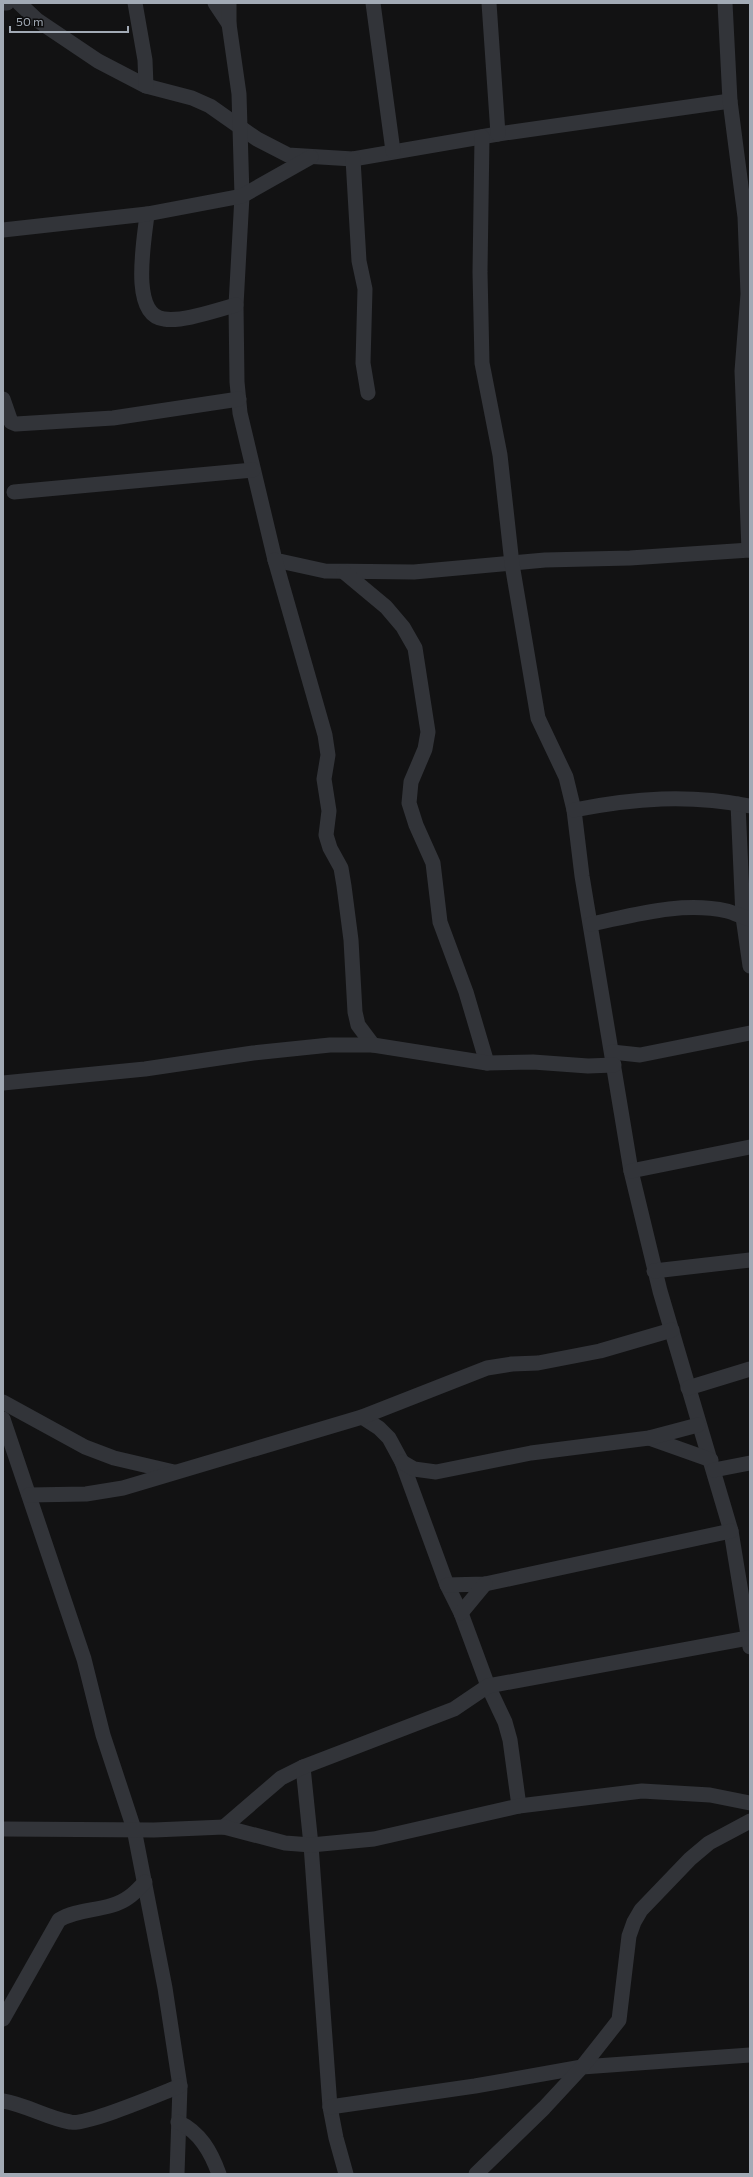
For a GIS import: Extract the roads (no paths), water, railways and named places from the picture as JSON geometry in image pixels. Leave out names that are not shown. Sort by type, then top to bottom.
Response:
[{"type":"street","points":[[18,3],[37,20],[98,61],[146,86],[192,98],[210,106],[241,126],[257,139],[288,155],[353,159],[498,134],[730,101]]},
{"type":"street","points":[[134,3],[145,60],[146,86]]},
{"type":"street","points":[[215,3],[229,24]]},
{"type":"street","points":[[229,3],[229,24],[239,94],[241,126],[242,196],[236,305],[237,382],[239,399],[275,560],[325,735],[328,755],[324,779],[328,811],[326,835],[330,848],[341,868],[344,886],[351,940],[355,1012],[358,1025],[373,1045]]},
{"type":"street","points":[[373,3],[393,151]]},
{"type":"street","points":[[489,3],[498,134]]},
{"type":"street","points":[[275,560],[303,567],[344,572],[414,572],[545,560],[630,558],[750,550],[742,379],[748,294],[746,195],[730,101],[725,3]]},
{"type":"street","points":[[224,1827],[281,1778],[303,1767],[454,1709],[488,1686],[749,1643],[731,1531],[712,1465],[698,1426],[672,1330],[654,1271],[631,1171],[582,876],[574,810],[566,777],[538,718],[512,564],[500,455],[482,363],[480,272],[482,137]]},
{"type":"street","points":[[3,230],[147,214],[242,196],[311,157]]},
{"type":"street","points":[[353,159],[359,261],[366,289],[363,363],[368,393]]},
{"type":"street","points":[[147,214],[142,295],[152,314],[163,320],[176,320],[236,305]]},
{"type":"street","points":[[3,399],[11,422],[16,424],[113,418],[239,399]]},
{"type":"street","points":[[14,492],[254,470]]},
{"type":"street","points":[[344,572],[386,607],[403,627],[416,648],[428,732],[425,749],[411,782],[409,804],[416,826],[433,863],[440,922],[466,992],[487,1063]]},
{"type":"street","points":[[574,810],[632,801],[696,798],[744,805],[747,918],[750,966]]},
{"type":"street","points":[[591,924],[649,911],[679,908],[728,911],[747,918]]},
{"type":"street","points":[[3,1083],[145,1069],[253,1053],[330,1045],[373,1045],[487,1063],[533,1062],[588,1066],[613,1058],[640,1055],[750,1033]]},
{"type":"street","points":[[631,1171],[750,1147]]},
{"type":"street","points":[[654,1271],[750,1260]]},
{"type":"street","points":[[29,1496],[86,1494],[124,1488],[362,1417],[487,1368],[512,1364],[538,1364],[600,1351],[672,1330]]},
{"type":"street","points":[[688,1388],[750,1369]]},
{"type":"street","points":[[3,1402],[85,1447],[114,1458],[174,1472]]},
{"type":"street","points":[[362,1417],[379,1428],[389,1438],[402,1462],[447,1585],[461,1613],[488,1686],[498,1705],[508,1734],[519,1806]]},
{"type":"street","points":[[3,1419],[84,1659],[104,1735],[134,1829],[165,1988],[180,2086],[177,2174]]},
{"type":"street","points":[[402,1462],[414,1469],[436,1472],[531,1453],[650,1438],[698,1426]]},
{"type":"street","points":[[650,1438],[712,1465],[750,1463]]},
{"type":"street","points":[[37,1517],[48,1496]]},
{"type":"street","points":[[447,1585],[485,1584],[731,1531]]},
{"type":"street","points":[[461,1613],[485,1584]]},
{"type":"street","points":[[303,1767],[311,1844],[330,2107],[336,2138],[346,2174]]},
{"type":"street","points":[[3,1829],[114,1830],[224,1827],[285,1843],[311,1844],[374,1839],[519,1806],[642,1791],[710,1795],[750,1803]]},
{"type":"street","points":[[114,1830],[129,1811]]},
{"type":"street","points":[[476,2174],[544,2108],[582,2067],[619,2020],[629,1936],[634,1922],[641,1910],[690,1859],[709,1843],[750,1821]]},
{"type":"street","points":[[3,2019],[59,1920],[67,1915],[117,1904],[129,1897],[145,1882]]},
{"type":"street","points":[[330,2107],[475,2086],[582,2067],[750,2054]]},
{"type":"street","points":[[3,2101],[19,2104],[72,2123],[96,2117],[180,2086]]},
{"type":"street","points":[[178,2122],[191,2128],[198,2135],[213,2157],[219,2174]]}]
